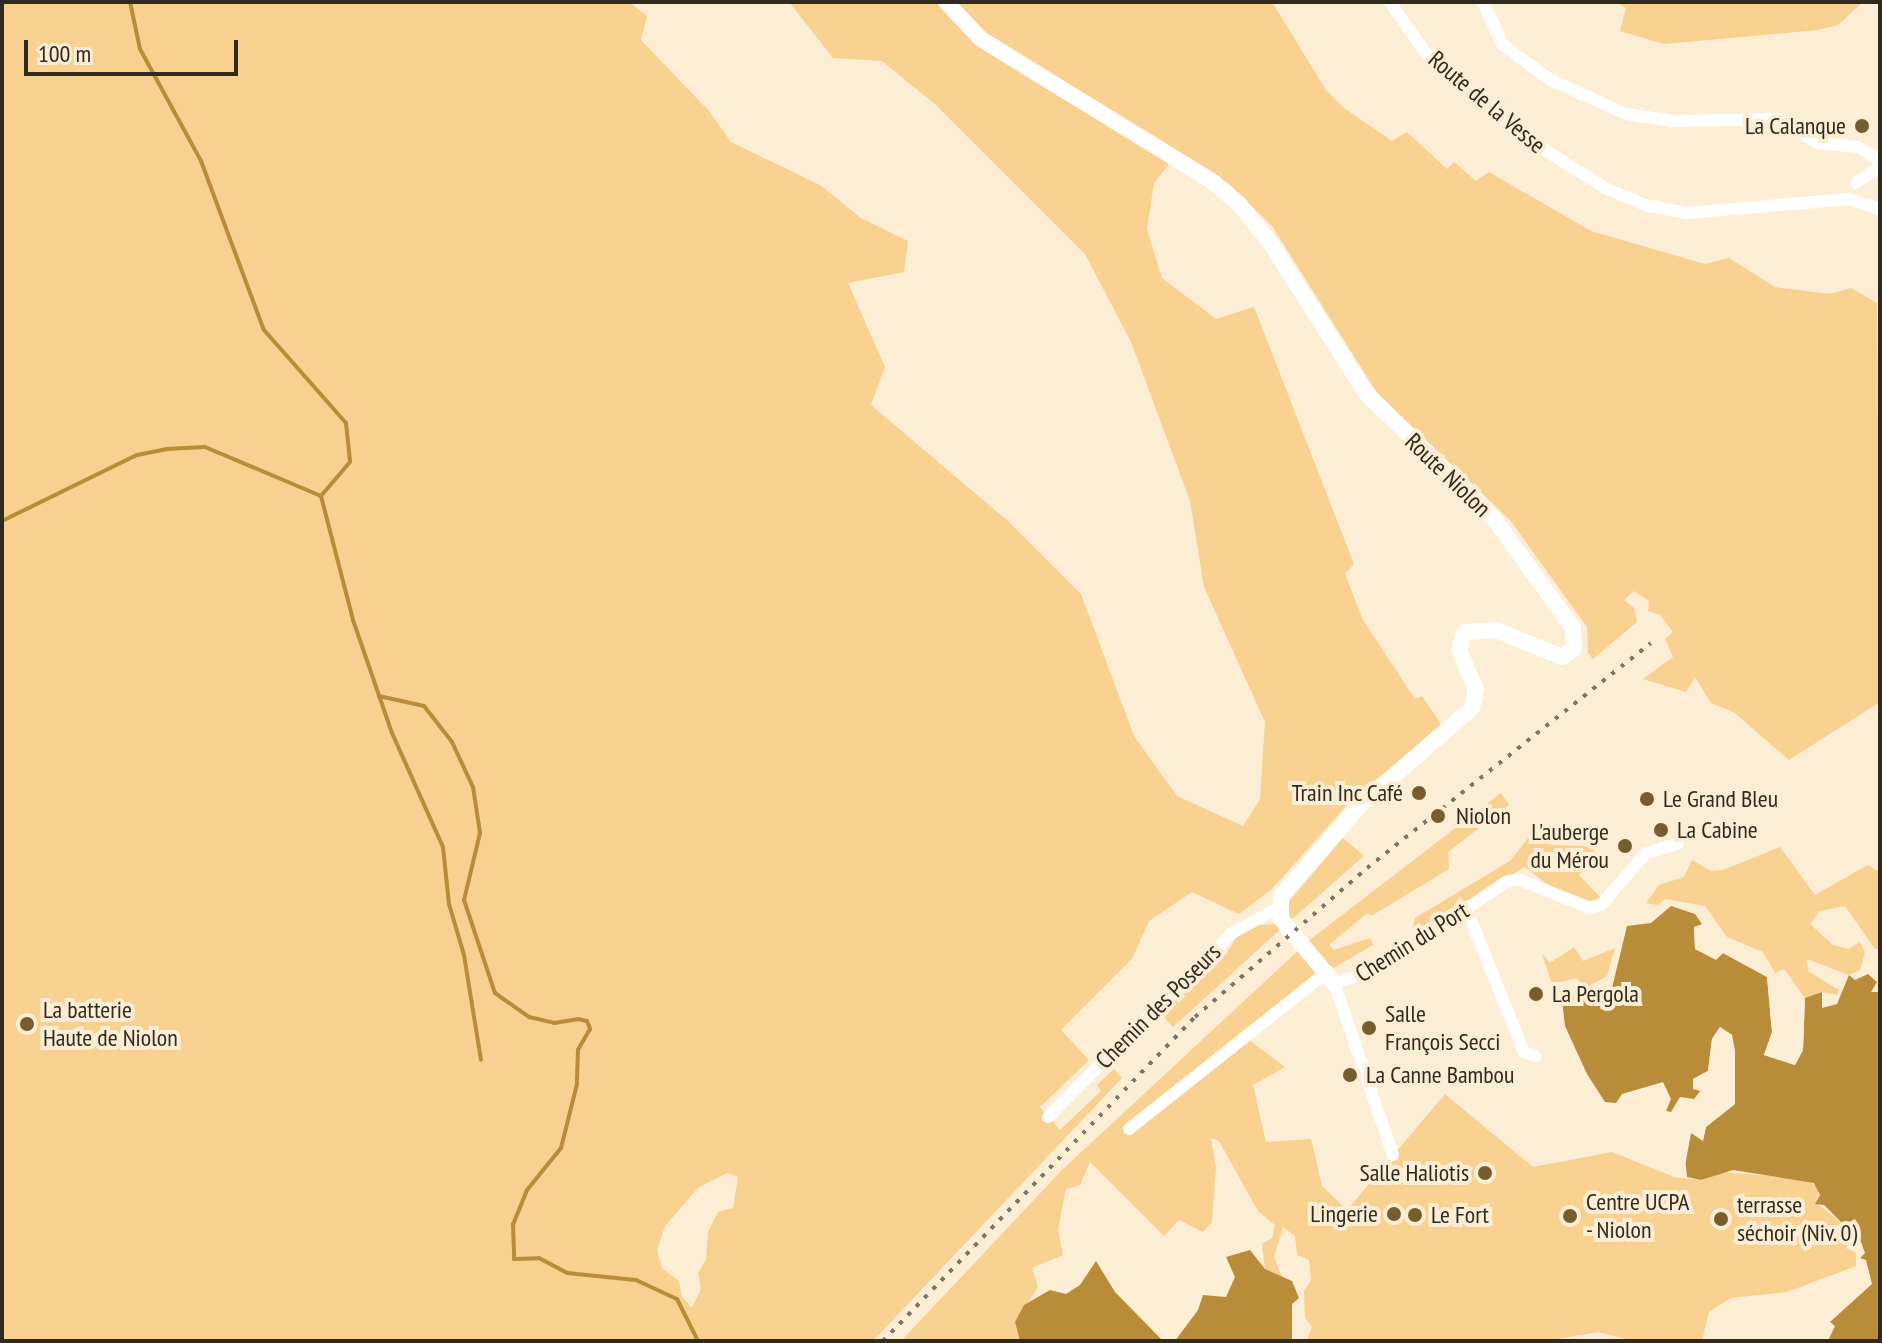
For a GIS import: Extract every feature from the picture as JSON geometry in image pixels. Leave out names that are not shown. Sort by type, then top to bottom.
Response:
[{"type":"street","name":"Route Niolon","points":[[946,2],[981,39],[1213,182],[1239,204],[1269,241],[1367,394],[1495,520],[1573,628],[1574,648],[1562,657],[1496,630],[1465,632],[1459,650],[1476,690],[1472,708],[1359,806],[1281,896],[1278,908]]},
{"type":"street","name":"Route de la Vesse","points":[[1390,2],[1425,52],[1521,135],[1605,188],[1645,205],[1686,213],[1849,199],[1880,209]]},
{"type":"street","points":[[1483,2],[1503,45],[1549,79],[1626,114],[1674,121],[1779,119],[1817,143],[1858,147],[1880,163],[1856,183]]},
{"type":"street","name":"Chemin du Port","points":[[1278,908],[1281,919],[1331,977],[1373,972],[1506,882],[1531,883],[1574,905],[1595,907],[1646,853],[1678,844]]},
{"type":"street","name":"Chemin des Poseurs","points":[[1048,1117],[1232,933],[1278,908]]},
{"type":"street","points":[[1466,908],[1524,1052],[1535,1056]]},
{"type":"street","points":[[1129,1129],[1331,977],[1393,1155]]},
{"type":"shaded area","points":[[2,2],[629,2],[647,16],[641,40],[709,111],[731,142],[820,185],[861,218],[908,241],[904,272],[848,283],[885,367],[871,405],[1009,522],[1081,594],[1134,736],[1177,796],[1243,826],[1260,799],[1265,722],[1204,587],[1190,501],[1131,342],[1085,254],[937,106],[882,61],[833,58],[789,2],[1272,2],[1326,90],[1344,108],[1392,141],[1407,132],[1447,169],[1454,162],[1476,181],[1489,172],[1591,231],[1705,264],[1729,258],[1775,287],[1830,294],[1851,288],[1877,303],[1880,702],[1789,760],[1735,713],[1711,703],[1695,677],[1686,692],[1643,679],[1673,657],[1665,639],[1673,632],[1660,615],[1648,611],[1649,601],[1634,591],[1624,600],[1634,608],[1637,622],[1593,659],[1588,653],[1587,627],[1510,520],[1378,394],[1272,226],[1228,183],[1177,154],[1154,183],[1147,229],[1162,278],[1216,319],[1254,307],[1354,564],[1345,574],[1363,620],[1415,699],[1422,696],[1443,727],[1355,796],[1273,888],[1239,914],[1192,892],[1149,921],[1132,959],[1061,1030],[1089,1060],[1040,1107],[1060,1130],[1101,1091],[1097,1085],[1114,1069],[1122,1078],[873,1341],[2,1341]],"holes":[[[727,1173],[738,1177],[733,1208],[718,1212],[708,1232],[706,1259],[698,1273],[701,1289],[692,1308],[682,1297],[679,1281],[662,1268],[657,1250],[665,1226],[698,1188]]]},
{"type":"shaded area","points":[[1615,2],[1863,2],[1838,25],[1818,30],[1664,44],[1620,31],[1626,8]]},
{"type":"shaded area","points":[[1501,793],[1509,805],[1448,852],[1449,869],[1373,915],[1366,914],[1329,945],[1334,950],[1370,938],[1373,945],[1332,969],[1307,942]]},
{"type":"shaded area","points":[[1533,832],[1551,845],[1588,846],[1598,854],[1579,875],[1602,899],[1583,902],[1549,886],[1525,867],[1424,926],[1413,926],[1415,918],[1510,861]]},
{"type":"shaded area","points":[[1343,838],[1364,856],[1291,920],[1286,905]]},
{"type":"shaded area","points":[[1780,847],[1815,895],[1868,865],[1880,872],[1880,949],[1875,949],[1845,906],[1820,911],[1810,924],[1833,945],[1849,949],[1860,942],[1865,952],[1860,970],[1849,975],[1807,959],[1808,971],[1839,990],[1837,995],[1822,992],[1805,998],[1784,969],[1775,973],[1763,952],[1727,937],[1705,906],[1665,899],[1658,905],[1646,903],[1659,885],[1684,877],[1692,860],[1711,871],[1723,870]]},
{"type":"shaded area","points":[[1671,906],[1695,914],[1702,924],[1694,927],[1695,949],[1716,959],[1723,953],[1767,977],[1772,1032],[1764,1055],[1795,1065],[1803,1050],[1805,998],[1822,992],[1822,1008],[1837,1004],[1849,975],[1855,980],[1868,974],[1877,982],[1871,992],[1880,992],[1880,1341],[1828,1341],[1835,1326],[1830,1322],[1872,1284],[1866,1260],[1860,1258],[1865,1253],[1861,1242],[1824,1205],[1815,1204],[1820,1195],[1814,1183],[1733,1170],[1701,1180],[1687,1177],[1685,1158],[1691,1132],[1703,1140],[1706,1127],[1735,1104],[1732,1035],[1720,1027],[1712,1039],[1708,1071],[1693,1079],[1693,1089],[1701,1090],[1694,1099],[1680,1097],[1671,1112],[1666,1111],[1671,1099],[1663,1082],[1622,1094],[1616,1103],[1605,1102],[1587,1074],[1565,1026],[1562,1000],[1575,995],[1593,1004],[1612,988],[1627,926],[1651,923]]},
{"type":"shaded area","points":[[1277,924],[1282,928],[1173,1027],[1161,1014],[1227,953],[1236,937],[1256,925]]},
{"type":"shaded area","points":[[1574,947],[1583,961],[1615,948],[1607,976],[1584,989],[1577,978],[1552,984],[1542,954],[1550,963]]},
{"type":"shaded area","name":"Centre UCPA - Niolon","points":[[1300,949],[1320,970],[1242,1035],[1285,1067],[1253,1085],[1266,1142],[1311,1139],[1322,1186],[1347,1210],[1445,1094],[1533,1167],[1612,1152],[1674,1177],[1701,1180],[1722,1172],[1806,1179],[1819,1188],[1816,1203],[1855,1233],[1846,1248],[1856,1253],[1856,1266],[1787,1292],[1731,1298],[1709,1312],[1702,1341],[1634,1341],[1598,1332],[1546,1341],[1307,1341],[1312,1327],[1305,1318],[1304,1291],[1311,1280],[1309,1260],[1297,1255],[1295,1236],[1283,1227],[1274,1257],[1282,1277],[1265,1269],[1262,1244],[1272,1238],[1275,1225],[1258,1211],[1219,1141],[1211,1138],[1216,1168],[1212,1222],[1203,1232],[1179,1220],[1164,1236],[1090,1162],[1080,1185],[1066,1189],[1058,1230],[1063,1255],[1032,1268],[1038,1287],[1015,1322],[1020,1341],[901,1341],[1063,1169]]},
{"type":"shaded area","points":[[1250,1250],[1265,1269],[1292,1281],[1299,1298],[1292,1304],[1292,1341],[1175,1341],[1198,1310],[1203,1295],[1226,1297],[1235,1277],[1226,1257]]},
{"type":"shaded area","points":[[1096,1261],[1115,1292],[1163,1341],[1020,1341],[1015,1322],[1024,1305],[1050,1290],[1066,1294],[1080,1285]]},
{"type":"pier","points":[[1706,924],[1698,930],[1700,947],[1715,955],[1725,949],[1771,975],[1776,1032],[1769,1053],[1793,1061],[1805,998],[1803,1050],[1795,1065],[1764,1055],[1772,1032],[1767,977],[1723,953],[1716,960],[1695,949],[1694,927]]},
{"type":"pier","points":[[1720,1027],[1732,1035],[1735,1050],[1735,1104],[1706,1127],[1703,1141],[1691,1133],[1683,1177],[1681,1158],[1688,1130],[1700,1134],[1703,1124],[1732,1102],[1730,1051],[1721,1033],[1712,1073],[1697,1082],[1705,1092],[1695,1103],[1701,1091],[1693,1089],[1693,1079],[1708,1071],[1712,1039]]},
{"type":"waterway","points":[[130,2],[140,49],[201,161],[264,330],[346,423],[350,462],[321,496],[353,620],[392,733],[443,847],[449,904],[464,955],[481,1060]]},
{"type":"waterway","points":[[2,521],[137,455],[167,449],[205,447],[321,496]]},
{"type":"waterway","points":[[379,696],[424,706],[452,742],[473,787],[480,833],[464,900],[495,993],[529,1017],[554,1023],[578,1019],[587,1021],[590,1029],[578,1050],[577,1084],[561,1148],[527,1190],[513,1224],[514,1259],[539,1258],[567,1273],[636,1280],[677,1299],[698,1341]]},
{"type":"railway","points":[[883,1341],[1195,1017],[1367,868],[1651,643]]},
{"type":"place","name":"La Calanque","points":[[1862,126]]},
{"type":"place","name":"Train Inc Café","points":[[1419,793]]},
{"type":"place","name":"Le Grand Bleu","points":[[1647,799]]},
{"type":"place","name":"Niolon","points":[[1438,816]]},
{"type":"place","name":"La Cabine","points":[[1661,830]]},
{"type":"place","name":"L'auberge du Mérou","points":[[1625,846]]},
{"type":"place","name":"La Pergola","points":[[1536,994]]},
{"type":"place","name":"La batterie Haute de Niolon","points":[[27,1024]]},
{"type":"place","name":"Salle François Secci","points":[[1369,1028]]},
{"type":"place","name":"La Canne Bambou","points":[[1350,1075]]},
{"type":"place","name":"Salle Haliotis","points":[[1485,1173]]},
{"type":"place","name":"Lingerie","points":[[1394,1214]]},
{"type":"place","name":"Le Fort","points":[[1415,1215]]},
{"type":"place","name":"Centre UCPA - Niolon","points":[[1570,1216]]},
{"type":"place","name":"terrasse séchoir (Niv. 0)","points":[[1721,1219]]}]
